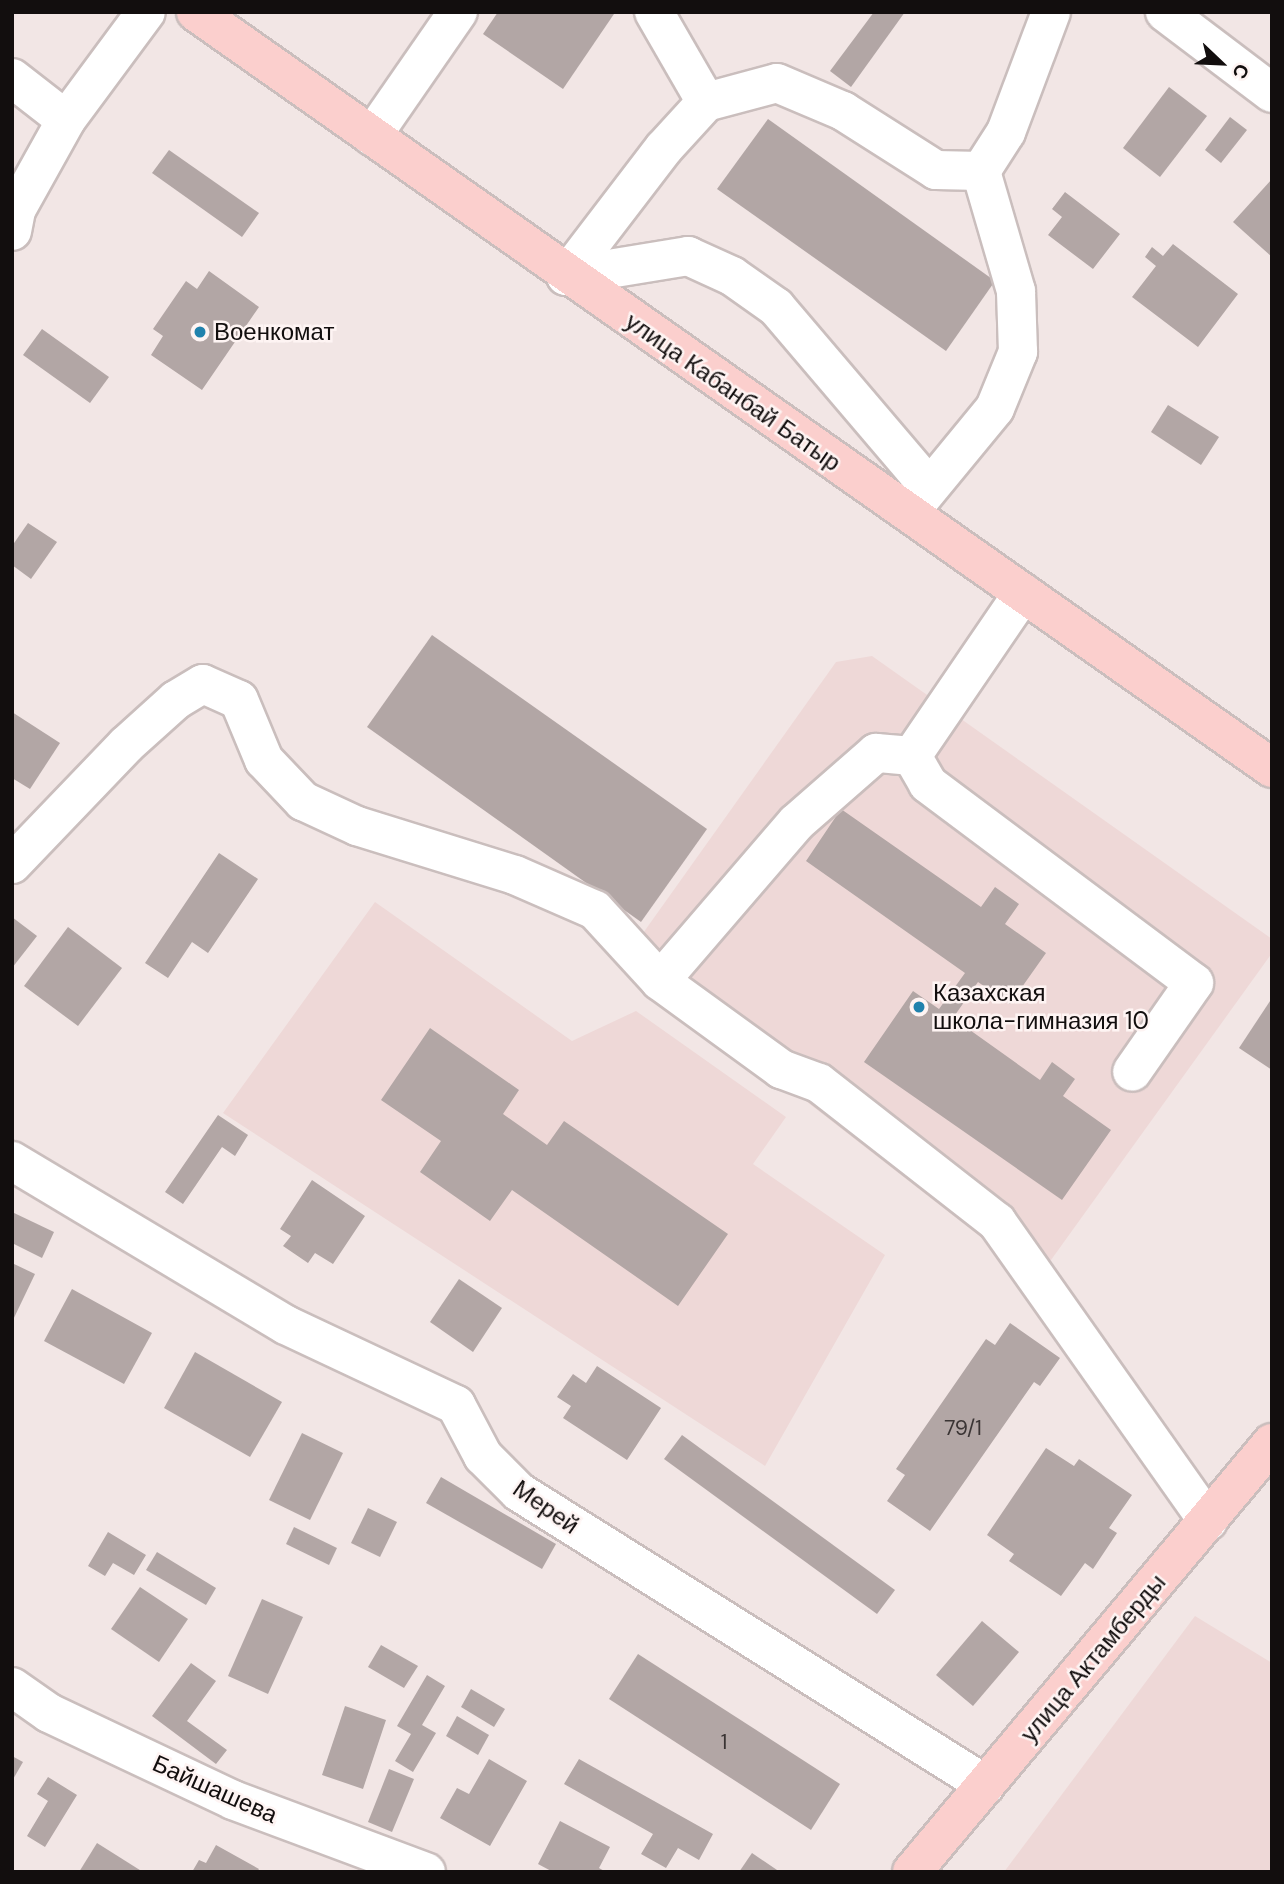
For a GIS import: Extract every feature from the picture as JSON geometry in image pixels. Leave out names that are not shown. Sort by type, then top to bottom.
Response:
[{"type":"main road","name":"улица Кабанбай Батыр","points":[[196,12],[566,276],[919,500],[1023,593],[1272,768]]},
{"type":"main road","name":"улица Актамберды","points":[[912,1872],[1271,1444]]},
{"type":"street","points":[[12,231],[16,210],[65,120],[146,12]]},
{"type":"street","points":[[372,136],[458,12]]},
{"type":"street","points":[[654,12],[706,102]]},
{"type":"street","points":[[566,276],[688,256],[732,276],[776,307],[919,500],[995,408],[1017,352],[1016,291],[981,170],[1006,132],[1051,12]]},
{"type":"street","points":[[1165,12],[1272,93]]},
{"type":"street","points":[[12,78],[65,120]]},
{"type":"street","points":[[566,276],[664,148],[706,102],[776,83],[843,111],[936,170],[981,170]]},
{"type":"street","points":[[912,756],[1023,593]]},
{"type":"street","points":[[12,864],[126,745],[176,700],[203,684],[239,700],[264,761],[303,801],[356,826],[515,875],[595,910],[660,981],[781,1069],[820,1083],[997,1222],[1208,1521]]},
{"type":"street","points":[[660,981],[796,823],[876,753],[912,756]]},
{"type":"street","points":[[912,756],[928,784],[1194,983],[1132,1072]]},
{"type":"street","name":"Мерей","points":[[12,1161],[286,1325],[456,1405],[483,1456],[519,1492],[985,1785]]},
{"type":"street","name":"Байшашева","points":[[12,1687],[49,1713],[233,1800],[426,1872]]},
{"type":"shaded area","points":[[872,656],[1272,939],[1272,953],[1051,1260],[1008,1258],[802,1098],[636,943],[836,662]]},
{"type":"shaded area","points":[[375,902],[572,1041],[636,1011],[786,1117],[753,1164],[885,1255],[765,1466],[223,1113]]},
{"type":"shaded area","points":[[1195,1616],[1272,1663],[1272,1872],[1004,1872]]},
{"type":"building","points":[[498,12],[614,14],[563,89],[483,34]]},
{"type":"building","points":[[874,12],[905,12],[851,87],[830,71]]},
{"type":"building","points":[[1169,87],[1207,116],[1160,177],[1123,148]]},
{"type":"building","points":[[1230,117],[1247,130],[1221,163],[1205,150]]},
{"type":"building","points":[[768,119],[995,281],[946,351],[717,189]]},
{"type":"building","points":[[169,150],[259,213],[242,237],[152,173]]},
{"type":"building","points":[[1272,179],[1272,257],[1233,222]]},
{"type":"building","points":[[1065,192],[1120,234],[1093,269],[1048,235],[1062,217],[1052,209]]},
{"type":"building","points":[[1173,244],[1238,294],[1198,347],[1132,297],[1156,266],[1145,257],[1152,247],[1163,256]]},
{"type":"building","name":"Военкомат","points":[[209,271],[259,307],[202,390],[151,355],[163,336],[153,329],[186,281],[197,289]]},
{"type":"building","points":[[42,329],[109,377],[90,403],[23,355]]},
{"type":"building","points":[[1168,405],[1219,437],[1201,465],[1151,432]]},
{"type":"building","points":[[28,523],[57,542],[31,579],[12,565],[12,546]]},
{"type":"building","points":[[432,635],[707,829],[641,922],[367,727]]},
{"type":"building","points":[[12,712],[60,743],[30,789],[12,778]]},
{"type":"building","name":"Казахская школа-гимназия 10","points":[[841,809],[981,907],[995,887],[1019,904],[1005,924],[1046,953],[1010,1004],[978,982],[953,1018],[1040,1080],[1052,1062],[1075,1079],[1063,1096],[1111,1130],[1062,1200],[864,1062],[913,991],[939,1009],[965,973],[806,861]]},
{"type":"building","points":[[219,853],[258,879],[208,953],[192,942],[168,978],[145,963]]},
{"type":"building","points":[[12,917],[37,936],[12,968]]},
{"type":"building","points":[[68,927],[122,968],[78,1026],[24,986]]},
{"type":"building","points":[[1272,998],[1272,1070],[1239,1048]]},
{"type":"building","points":[[430,1028],[519,1090],[503,1114],[547,1145],[564,1121],[728,1234],[678,1306],[512,1190],[490,1221],[420,1172],[441,1141],[381,1100]]},
{"type":"building","points":[[218,1115],[248,1135],[235,1156],[222,1147],[183,1204],[165,1192]]},
{"type":"building","points":[[312,1180],[365,1216],[333,1264],[315,1253],[308,1263],[283,1246],[291,1236],[280,1229]]},
{"type":"building","points":[[12,1212],[54,1232],[42,1258],[12,1243]]},
{"type":"building","points":[[12,1263],[35,1274],[12,1322]]},
{"type":"building","points":[[459,1279],[502,1308],[473,1352],[430,1322]]},
{"type":"building","points":[[72,1289],[152,1333],[124,1384],[44,1341]]},
{"type":"building","points":[[1010,1323],[1060,1358],[1040,1386],[1034,1382],[930,1531],[887,1501],[905,1475],[896,1469],[986,1339],[995,1345]]},
{"type":"building","points":[[195,1352],[282,1402],[250,1457],[164,1408]]},
{"type":"building","points":[[597,1366],[661,1408],[627,1460],[563,1418],[571,1406],[557,1397],[573,1374],[586,1383]]},
{"type":"building","points":[[302,1433],[343,1453],[310,1520],[269,1500]]},
{"type":"building","points":[[682,1435],[895,1590],[877,1614],[664,1459]]},
{"type":"building","points":[[1046,1448],[1074,1466],[1079,1459],[1132,1495],[1109,1528],[1117,1533],[1093,1569],[1085,1563],[1061,1596],[1009,1561],[1014,1554],[987,1535]]},
{"type":"building","points":[[441,1477],[556,1544],[542,1569],[426,1503]]},
{"type":"building","points":[[368,1508],[397,1522],[380,1557],[351,1543]]},
{"type":"building","points":[[294,1527],[337,1548],[329,1565],[286,1544]]},
{"type":"building","points":[[108,1532],[146,1555],[134,1575],[113,1563],[105,1576],[88,1566]]},
{"type":"building","points":[[157,1552],[216,1588],[206,1605],[146,1570]]},
{"type":"building","points":[[140,1587],[188,1619],[159,1662],[111,1629]]},
{"type":"building","points":[[262,1599],[303,1617],[268,1694],[228,1676]]},
{"type":"building","points":[[982,1621],[1019,1652],[973,1706],[936,1675]]},
{"type":"building","points":[[381,1645],[418,1666],[404,1688],[368,1667]]},
{"type":"building","points":[[638,1654],[840,1784],[811,1830],[609,1699]]},
{"type":"building","points":[[191,1663],[216,1681],[187,1721],[227,1750],[216,1764],[152,1716]]},
{"type":"building","points":[[427,1675],[445,1686],[422,1725],[436,1733],[413,1772],[395,1761],[411,1734],[397,1726]]},
{"type":"building","points":[[471,1689],[505,1709],[494,1727],[461,1707]]},
{"type":"building","points":[[345,1706],[386,1720],[363,1789],[322,1775]]},
{"type":"building","points":[[457,1716],[489,1735],[478,1755],[446,1736]]},
{"type":"building","points":[[12,1756],[23,1762],[12,1781]]},
{"type":"building","points":[[489,1759],[527,1781],[490,1846],[440,1818],[457,1788],[469,1794]]},
{"type":"building","points":[[579,1759],[713,1834],[699,1860],[678,1848],[666,1868],[641,1854],[653,1834],[564,1784]]},
{"type":"building","points":[[389,1769],[414,1779],[392,1832],[368,1822]]},
{"type":"building","points":[[48,1777],[77,1795],[45,1847],[27,1836],[48,1801],[37,1794]]},
{"type":"building","points":[[560,1821],[610,1847],[599,1868],[606,1872],[553,1872],[538,1864]]},
{"type":"building","points":[[97,1843],[143,1872],[79,1872]]},
{"type":"building","points":[[216,1845],[259,1869],[257,1872],[192,1872],[199,1860],[206,1863]]},
{"type":"building","points":[[752,1853],[780,1872],[739,1872]]},
{"type":"place","name":"Военкомат","points":[[200,332]]},
{"type":"place","name":"Казахская школа-гимназия 10","points":[[919,1007]]}]
